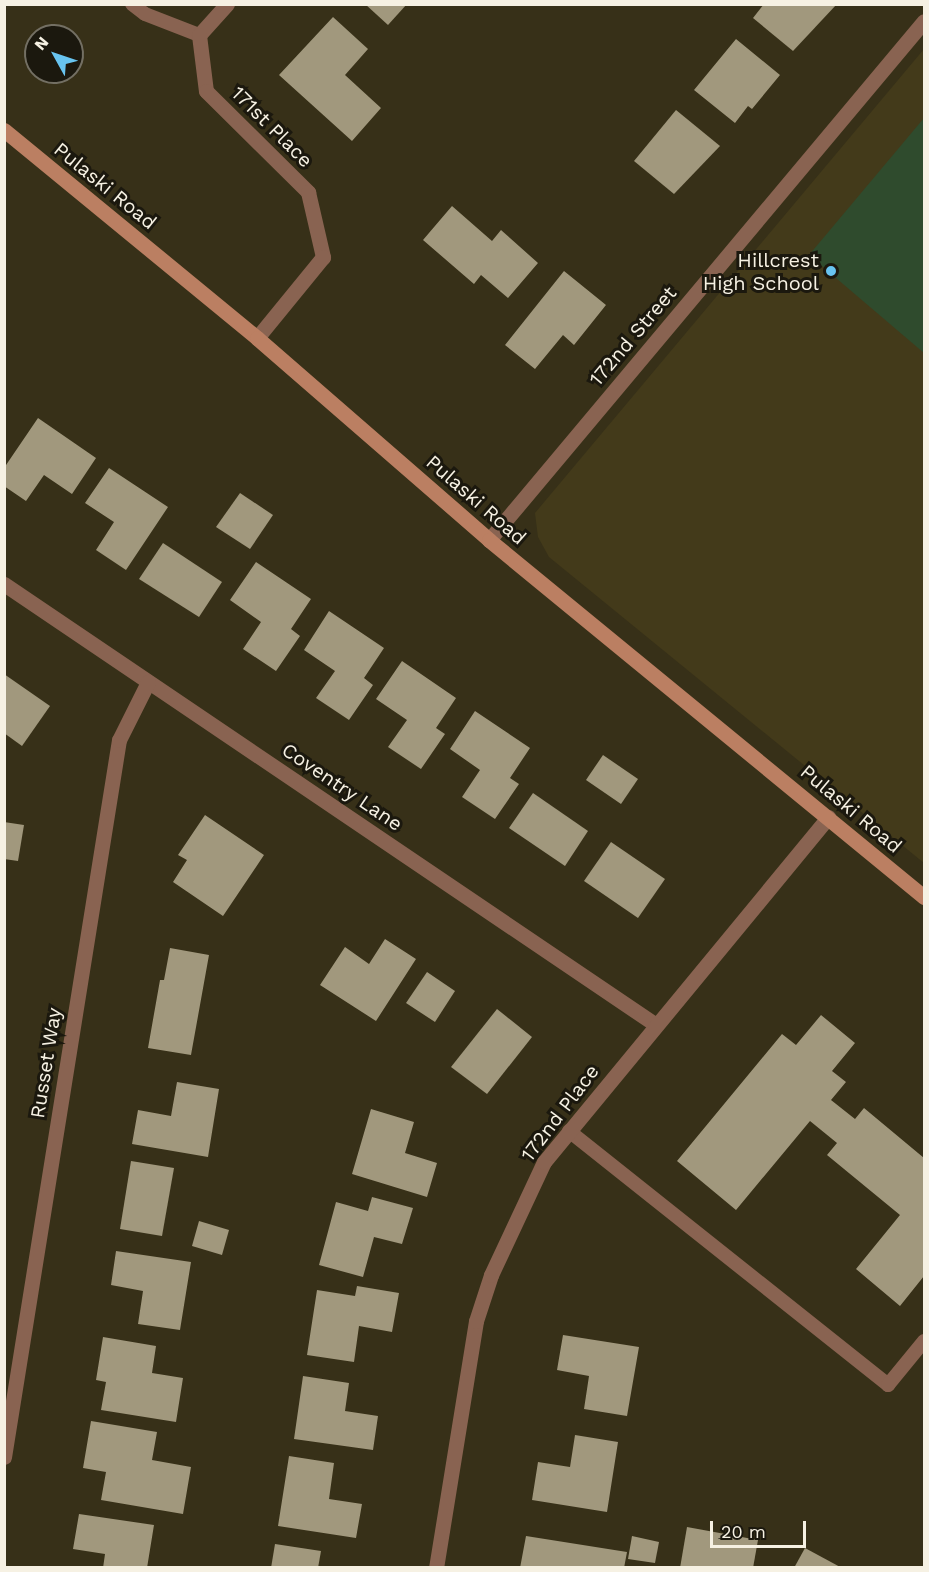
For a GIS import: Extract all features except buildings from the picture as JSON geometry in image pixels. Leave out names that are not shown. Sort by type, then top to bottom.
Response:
[{"type":"main road","name":"Pulaski Road","points":[[4,130],[257,338],[489,540],[924,897]]},
{"type":"street","points":[[199,35],[227,4]]},
{"type":"street","name":"172nd Street","points":[[489,540],[924,21]]},
{"type":"street","name":"171st Place","points":[[199,35],[206,91],[308,192],[323,257],[257,338]]},
{"type":"street","name":"Coventry Lane","points":[[4,584],[656,1025]]},
{"type":"street","name":"Russet Way","points":[[4,1457],[119,740],[148,682]]},
{"type":"street","name":"172nd Place","points":[[436,1568],[476,1321],[491,1275],[544,1162],[828,817]]},
{"type":"lane","points":[[132,4],[145,14],[199,35]]},
{"type":"lane","points":[[569,1131],[888,1385],[924,1341]]},
{"type":"shaded area","name":"Hillcrest High School","points":[[924,49],[924,863],[549,557],[538,537],[535,513]]},
{"type":"green space","points":[[924,118],[924,353],[809,255]]},
{"type":"place","name":"Hillcrest High School","points":[[831,271]]}]
